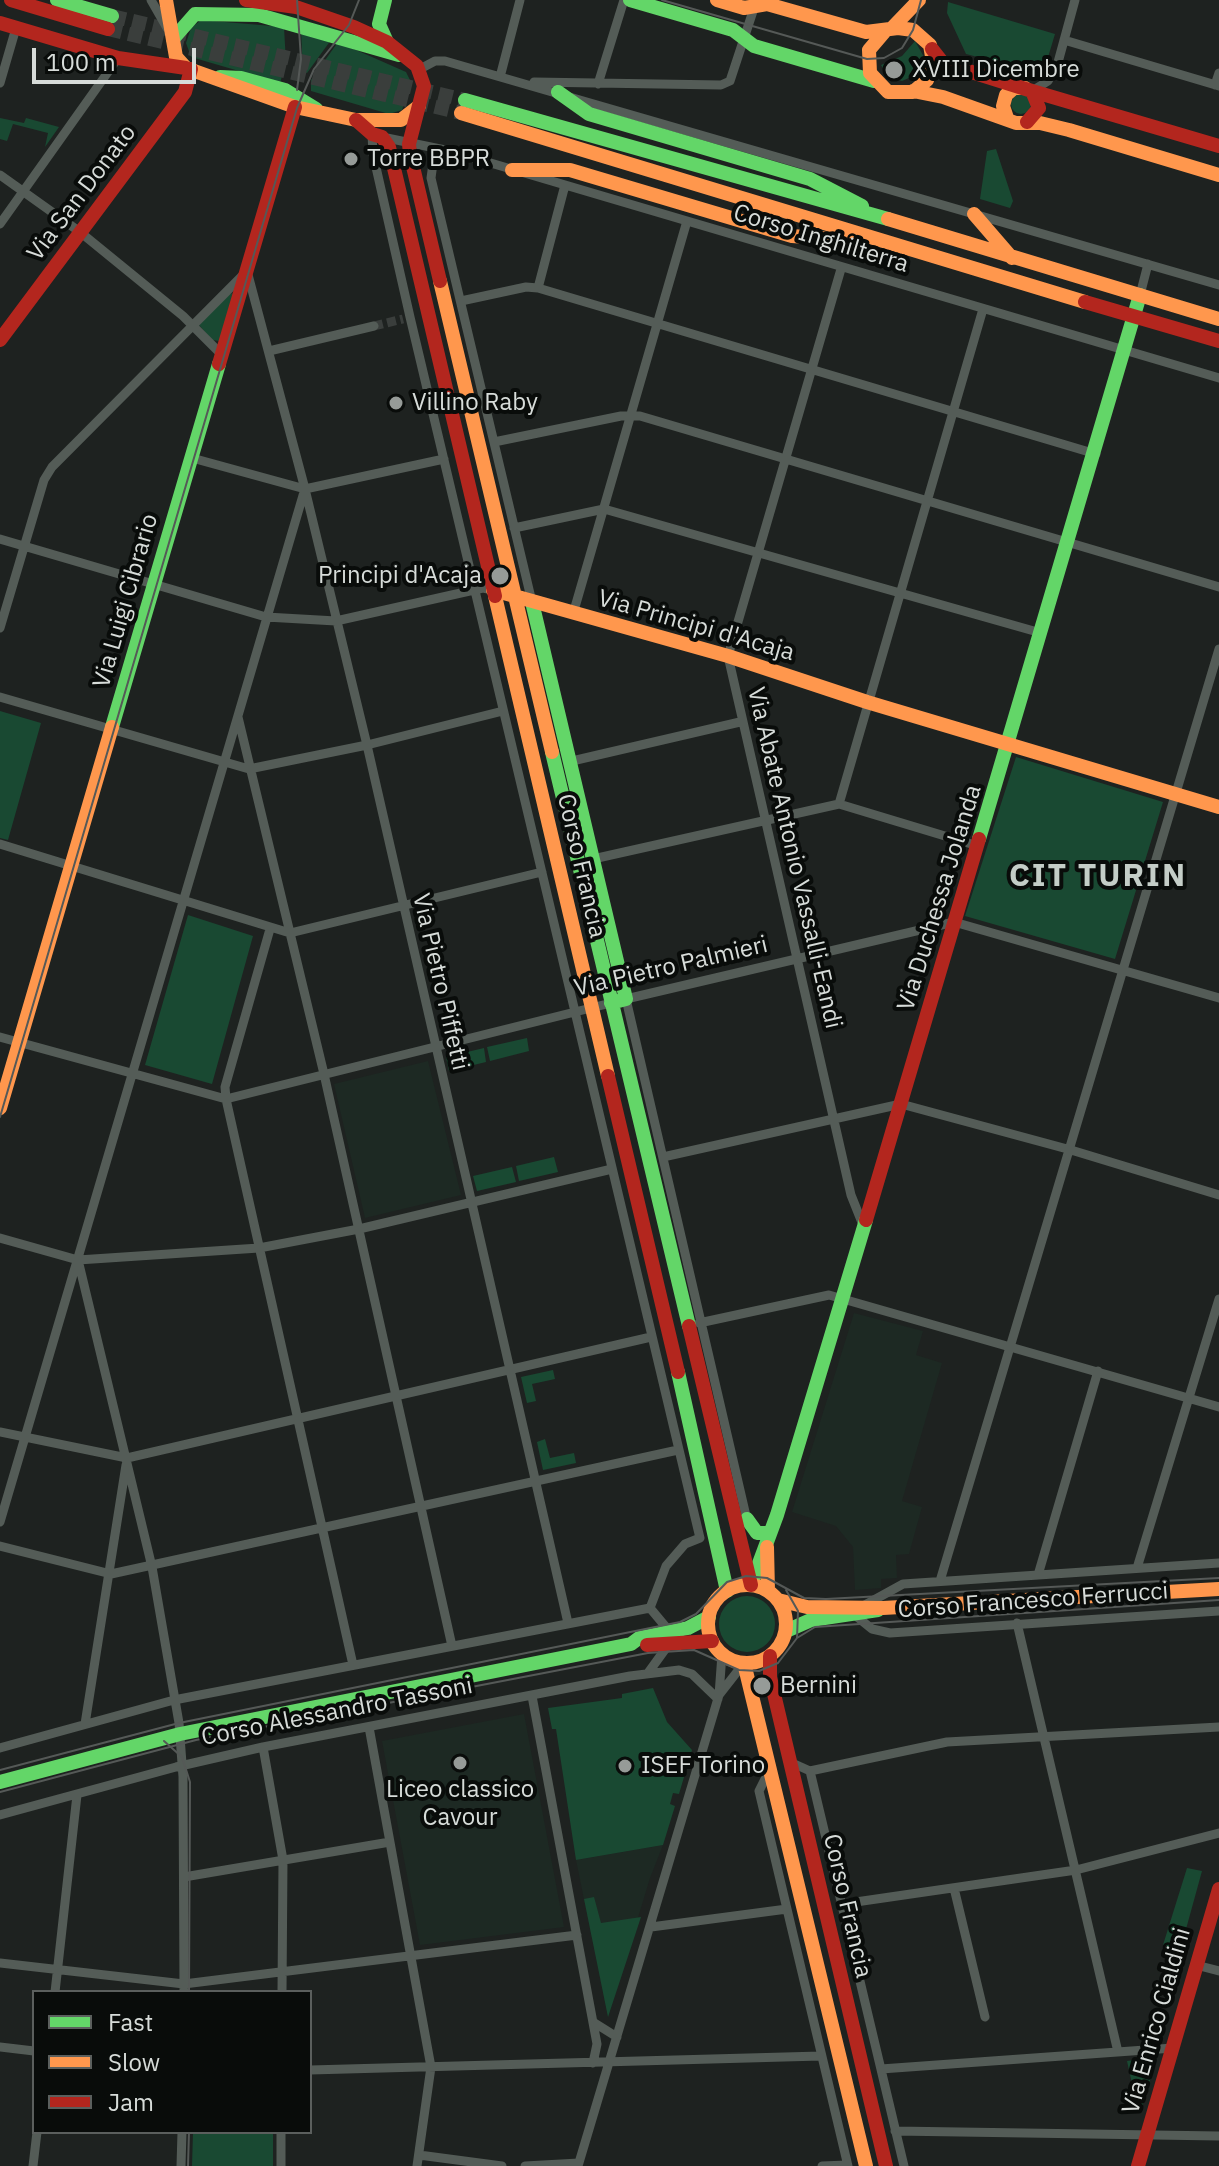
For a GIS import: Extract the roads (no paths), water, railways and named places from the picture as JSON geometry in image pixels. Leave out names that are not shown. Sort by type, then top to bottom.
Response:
[{"type":"main road","points":[[11,0],[110,22],[57,0]]},
{"type":"main road","points":[[166,0],[178,61],[188,69]]},
{"type":"main road","points":[[246,0],[299,24],[400,55]]},
{"type":"main road","points":[[385,0],[379,24],[387,42],[420,69]]},
{"type":"main road","points":[[630,0],[733,30],[759,48],[874,81],[888,92],[928,92],[1016,123],[1027,122],[1069,130],[1219,175]]},
{"type":"main road","points":[[717,0],[744,8],[756,3],[767,4],[866,32],[913,30],[928,42],[943,63],[1219,146]]},
{"type":"main road","points":[[874,81],[867,55],[873,42],[919,0]]},
{"type":"main road","points":[[913,92],[930,75],[933,62],[919,0]]},
{"type":"main road","points":[[173,39],[187,19],[195,14],[298,4],[387,42]]},
{"type":"main road","points":[[0,23],[118,58],[188,69],[216,77],[241,78],[285,90],[318,110]]},
{"type":"main road","name":"Via San Donato","points":[[0,340],[185,92],[188,69]]},
{"type":"main road","name":"Corso Francia","points":[[420,69],[424,86],[409,144],[751,1585]]},
{"type":"main road","points":[[216,77],[237,89],[295,107],[356,120],[401,120],[419,105]]},
{"type":"main road","points":[[1007,118],[1003,106],[1006,95],[1014,88],[1029,90]]},
{"type":"main road","points":[[1027,122],[1039,108],[1029,90]]},
{"type":"main road","points":[[558,92],[589,114],[810,179],[891,220]]},
{"type":"main road","name":"Corso Inghilterra","points":[[1219,319],[891,220],[463,106],[880,243],[1219,341]]},
{"type":"main road","name":"Via Luigi Cibrario","points":[[0,1108],[295,107]]},
{"type":"main road","points":[[356,120],[377,136]]},
{"type":"main road","name":"Corso Francia","points":[[377,136],[389,147],[719,1544],[727,1591]]},
{"type":"main road","points":[[512,170],[570,170],[792,236],[880,243]]},
{"type":"main road","points":[[974,214],[1012,258]]},
{"type":"main road","name":"Via Duchessa Jolanda","points":[[751,1585],[769,1538],[843,1298],[1096,454],[1140,295]]},
{"type":"main road","name":"Via Principi d'Acaja","points":[[493,590],[728,656],[867,702],[1219,807]]},
{"type":"main road","name":"Corso Francia","points":[[532,602],[626,999]]},
{"type":"main road","name":"Via Pietro Palmieri","points":[[611,1003],[626,999]]},
{"type":"main road","points":[[747,1519],[757,1533],[769,1538]]},
{"type":"main road","name":"Via Duchessa Jolanda","points":[[769,1538],[773,1595]]},
{"type":"main road","points":[[773,1595],[786,1620],[786,1631],[770,1656],[744,1663],[722,1654],[712,1641],[709,1617],[712,1606],[727,1591],[751,1585],[807,1607],[860,1611]]},
{"type":"main road","name":"Corso Francesco Ferrucci","points":[[860,1611],[1219,1589]]},
{"type":"main road","points":[[786,1631],[811,1620],[860,1611]]},
{"type":"main road","points":[[670,1636],[709,1617]]},
{"type":"main road","points":[[670,1636],[712,1641]]},
{"type":"main road","name":"Corso Alessandro Tassoni","points":[[0,1782],[180,1734],[631,1644],[639,1638],[670,1636]]},
{"type":"main road","name":"Corso Francia","points":[[770,1656],[769,1671],[886,2166]]},
{"type":"main road","name":"Corso Francia","points":[[744,1663],[749,1672],[866,2166]]},
{"type":"main road","name":"Via Enrico Cialdini","points":[[1138,2166],[1219,1889]]},
{"type":"street","points":[[151,0],[173,39]]},
{"type":"street","points":[[500,77],[520,0]]},
{"type":"street","points":[[598,84],[624,0]]},
{"type":"street","points":[[1029,90],[1048,81],[1057,66],[1075,0]]},
{"type":"street","points":[[519,81],[711,86],[730,81],[756,3]]},
{"type":"street","points":[[298,4],[299,24]]},
{"type":"street","points":[[0,83],[16,28]]},
{"type":"street","points":[[1064,40],[1217,85],[1219,73]]},
{"type":"street","points":[[0,224],[118,58]]},
{"type":"street","points":[[420,69],[440,61],[519,81],[1219,285]]},
{"type":"street","name":"Corso Inghilterra","points":[[377,136],[444,150],[1219,378]]},
{"type":"street","name":"Corso Francia","points":[[377,136],[373,154],[407,318],[444,459],[700,1538]]},
{"type":"street","name":"Corso Francia","points":[[444,150],[434,156],[431,170],[532,602]]},
{"type":"street","points":[[0,175],[80,232],[193,325],[222,355]]},
{"type":"street","points":[[0,184],[25,191]]},
{"type":"street","points":[[538,288],[565,185]]},
{"type":"street","points":[[390,226],[401,198]]},
{"type":"street","points":[[426,220],[446,234]]},
{"type":"street","points":[[573,614],[687,221]]},
{"type":"street","name":"Via Duchessa Jolanda","points":[[1140,295],[1148,264]]},
{"type":"street","name":"Via Abate Antonio Vassalli-Eandi","points":[[841,269],[728,656],[740,722],[851,1195],[864,1226]]},
{"type":"street","points":[[0,628],[52,467],[247,271]]},
{"type":"street","name":"Via Pietro Piffetti","points":[[247,271],[305,489],[367,745],[433,1047],[568,1623]]},
{"type":"street","points":[[461,301],[526,287],[538,288],[1096,454]]},
{"type":"street","points":[[839,804],[983,309]]},
{"type":"street","points":[[269,351],[374,326]]},
{"type":"street","points":[[494,442],[632,414],[1219,587]]},
{"type":"street","points":[[192,458],[305,489],[444,459]]},
{"type":"street","points":[[0,1522],[305,489]]},
{"type":"street","points":[[514,528],[604,509],[1041,633]]},
{"type":"street","name":"Via Principi d'Acaja","points":[[0,539],[266,617],[336,621],[475,589],[493,590]]},
{"type":"street","points":[[940,1581],[1219,652]]},
{"type":"street","points":[[0,697],[249,769],[367,745],[503,711]]},
{"type":"street","points":[[237,713],[324,1074],[452,1646]]},
{"type":"street","points":[[572,761],[740,722]]},
{"type":"street","points":[[593,859],[839,804],[978,846]]},
{"type":"street","points":[[0,844],[290,933],[542,872]]},
{"type":"street","name":"Via Pietro Palmieri","points":[[626,999],[954,922],[1219,998]]},
{"type":"street","points":[[270,929],[226,1085],[226,1099],[353,1665]]},
{"type":"street","name":"Corso Francia","points":[[626,999],[747,1519]]},
{"type":"street","name":"Via Pietro Palmieri","points":[[0,1037],[226,1099],[611,1003]]},
{"type":"street","points":[[663,1157],[901,1104],[1071,1150],[1219,1195]]},
{"type":"street","points":[[0,1238],[78,1260],[259,1248],[359,1229],[612,1169]]},
{"type":"street","points":[[78,1260],[152,1567],[180,1734],[184,1988]]},
{"type":"street","points":[[699,1323],[820,1294],[843,1298],[1219,1407]]},
{"type":"street","points":[[1137,1568],[1219,1299]]},
{"type":"street","points":[[0,1432],[127,1458],[651,1337]]},
{"type":"street","points":[[1038,1575],[1098,1371]]},
{"type":"street","points":[[0,1546],[111,1574],[678,1450]]},
{"type":"street","points":[[85,1724],[127,1458]]},
{"type":"street","points":[[737,1536],[747,1519]]},
{"type":"street","points":[[648,1673],[670,1636],[650,1608],[666,1566],[685,1544],[700,1538],[719,1544]]},
{"type":"street","name":"Corso Francesco Ferrucci","points":[[1219,1563],[903,1584],[860,1611],[872,1629],[884,1633],[1219,1611]]},
{"type":"street","name":"Corso Alessandro Tassoni","points":[[0,1748],[174,1700],[650,1608]]},
{"type":"street","points":[[1017,1623],[1118,2052]]},
{"type":"street","points":[[525,2166],[578,2165],[718,1697],[722,1654]]},
{"type":"street","points":[[718,1697],[744,1663]]},
{"type":"street","name":"Corso Alessandro Tassoni","points":[[0,1815],[182,1765],[263,1747],[648,1673],[679,1670],[692,1674],[718,1697]]},
{"type":"street","points":[[532,1696],[597,2044],[593,2063]]},
{"type":"street","points":[[369,1727],[431,2067],[417,2166]]},
{"type":"street","points":[[790,1762],[810,1771],[928,1745],[1219,1727]]},
{"type":"street","points":[[263,1747],[283,1860],[282,1990]]},
{"type":"street","name":"Corso Francia","points":[[771,1766],[759,1791],[847,2166]]},
{"type":"street","name":"Corso Francia","points":[[810,1771],[904,2166]]},
{"type":"street","points":[[55,1990],[77,1795]]},
{"type":"street","points":[[842,1904],[1076,1870],[1219,1833]]},
{"type":"street","points":[[184,1877],[390,1842]]},
{"type":"street","points":[[954,1888],[985,2017]]},
{"type":"street","points":[[651,1927],[787,1909]]},
{"type":"street","points":[[0,1963],[184,1988],[577,1935]]},
{"type":"street","points":[[1196,1965],[1219,1971]]},
{"type":"street","points":[[593,2022],[617,2037]]},
{"type":"street","points":[[0,2047],[32,2051]]},
{"type":"street","points":[[881,2069],[1173,2048]]},
{"type":"street","points":[[312,2070],[821,2056]]},
{"type":"street","points":[[895,2131],[1219,2136]]},
{"type":"street","points":[[33,2166],[37,2134]]},
{"type":"street","points":[[181,2166],[182,2134]]},
{"type":"street","points":[[281,2134],[281,2166]]},
{"type":"street","points":[[419,2155],[502,2166]]},
{"type":"street","points":[[822,2166],[847,2166]]},
{"type":"tunnel","points":[[112,16],[465,100]]},
{"type":"tunnel","points":[[108,29],[461,113]]},
{"type":"tunnel","points":[[374,326],[403,319]]},
{"type":"tram line","points":[[297,0],[301,59],[297,90]]},
{"type":"tram line","points":[[0,1117],[297,108],[314,69],[349,25],[359,0]]},
{"type":"tram line","points":[[662,0],[867,59],[884,58],[902,48],[913,30],[921,0]]},
{"type":"tram line","points":[[0,1770],[179,1723],[680,1622],[696,1614],[727,1582],[746,1576],[767,1578],[804,1598],[826,1599],[1219,1578]]},
{"type":"tram line","points":[[786,1590],[798,1611],[797,1638]]},
{"type":"tram line","points":[[0,1792],[196,1740],[648,1653],[694,1650],[739,1670],[759,1671],[778,1663],[797,1638],[815,1627],[1219,1600]]},
{"type":"tram line","points":[[164,1741],[182,1757],[190,1782],[189,1990]]},
{"type":"tram line","points":[[188,2166],[189,2134]]},
{"type":"place","name":"XVIII Dicembre","points":[[894,70]]},
{"type":"place","name":"Torre BBPR","points":[[351,159]]},
{"type":"place","name":"Villino Raby","points":[[396,403]]},
{"type":"place","name":"Principi d'Acaja","points":[[500,576]]},
{"type":"place","name":"Bernini","points":[[762,1686]]},
{"type":"place","name":"Liceo classico Cavour","points":[[460,1763]]},
{"type":"place","name":"ISEF Torino","points":[[625,1766]]},
{"type":"district","name":"CIT TURIN","points":[[1098,877]]}]
